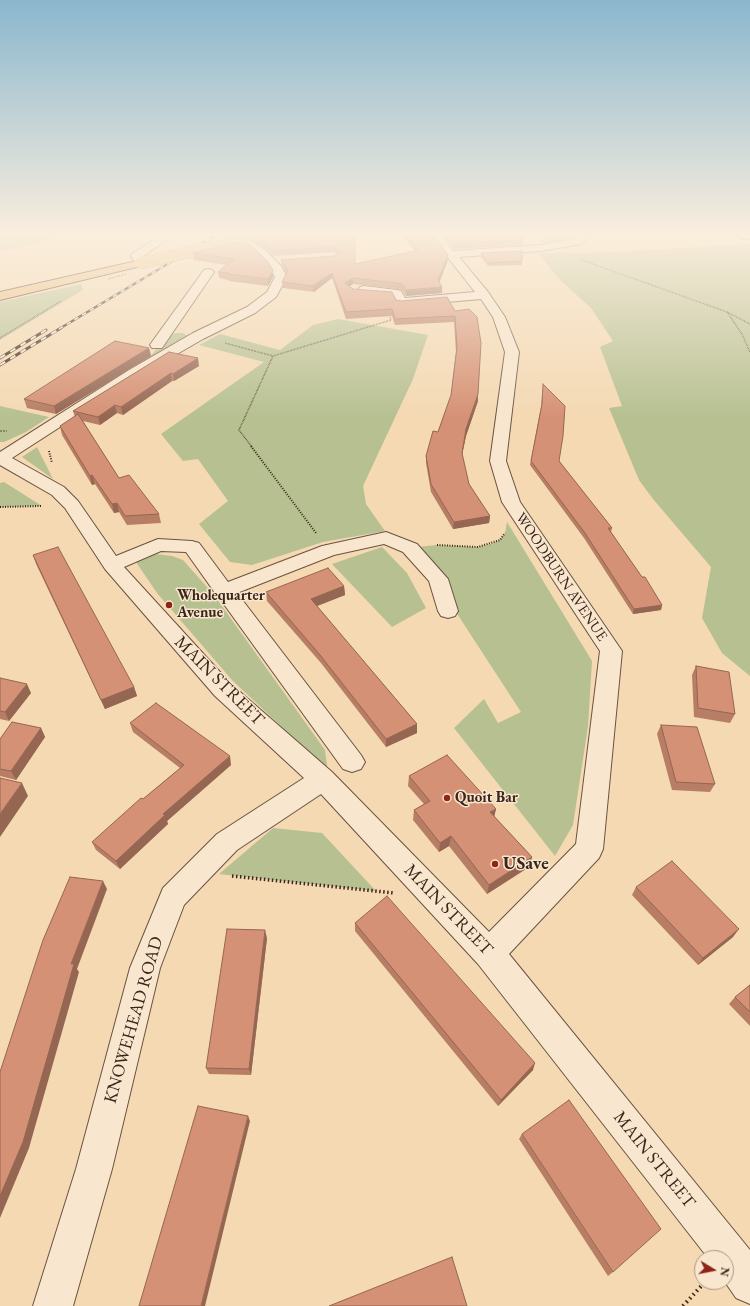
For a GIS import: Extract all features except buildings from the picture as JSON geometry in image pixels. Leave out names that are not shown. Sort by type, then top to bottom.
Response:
[{"type":"street","points":[[157,345],[191,296]]},
{"type":"street","points":[[0,459],[134,373],[198,336],[251,310],[269,296]]},
{"type":"street","points":[[398,296],[403,306],[477,296]]},
{"type":"street","name":"WOODBURN AVENUE","points":[[485,296],[499,317],[512,352],[498,461],[511,502],[611,651],[589,849],[489,953]]},
{"type":"street","points":[[168,328],[198,336]]},
{"type":"street","name":"MAIN STREET","points":[[0,459],[58,491],[72,505],[112,565],[223,690],[323,779],[489,953],[730,1255],[750,1284]]},
{"type":"street","points":[[223,591],[329,550],[386,538],[410,548],[438,579],[448,611]]},
{"type":"street","points":[[112,565],[158,545],[192,547],[223,591],[352,762]]},
{"type":"street","name":"KNOWEHEAD ROAD","points":[[53,1306],[94,1169],[145,968],[173,897],[227,842],[323,779]]},
{"type":"path","points":[[198,336],[273,356],[392,320],[378,296]]},
{"type":"path","points":[[682,296],[727,312],[750,324]]},
{"type":"path","points":[[0,338],[64,299]]},
{"type":"path","points":[[727,312],[742,334],[750,352]]},
{"type":"path","points":[[273,356],[239,430],[329,550]]},
{"type":"path","points":[[0,507],[72,505]]},
{"type":"path","points":[[436,545],[478,547],[500,540]]},
{"type":"path","points":[[197,872],[436,898]]},
{"type":"path","points":[[683,1306],[698,1290]]},
{"type":"green space","points":[[27,296],[73,296],[0,340],[0,302]]},
{"type":"green space","points":[[578,296],[750,296],[750,676],[722,653],[702,618],[711,567],[653,499],[639,480],[609,408],[622,406],[600,347],[613,341],[591,308]]},
{"type":"green space","points":[[338,319],[428,335],[413,379],[363,486],[366,504],[385,531],[323,542],[252,565],[230,562],[199,524],[228,501],[198,459],[183,461],[161,434],[264,362],[199,345],[220,334],[280,350],[313,325]]},
{"type":"green space","points":[[175,333],[183,333],[188,336],[186,339],[149,358],[163,341]]},
{"type":"green space","points":[[0,406],[49,417],[26,432],[4,442],[0,442]]},
{"type":"green space","points":[[37,447],[53,479],[22,457]]},
{"type":"green space","points":[[4,482],[42,506],[0,507],[0,483]]},
{"type":"green space","points":[[507,522],[592,661],[588,726],[573,825],[555,856],[454,728],[484,699],[498,723],[521,712],[456,612],[410,548],[436,545],[478,547],[491,544],[500,540],[505,534]]},
{"type":"green space","points":[[382,547],[407,573],[426,608],[392,627],[332,564]]},
{"type":"green space","points":[[156,554],[172,556],[183,560],[214,595],[325,750],[328,774],[302,746],[232,680],[157,593],[136,562]]},
{"type":"green space","points":[[273,828],[322,833],[376,891],[219,874]]},
{"type":"railway","points":[[59,329],[114,296]]},
{"type":"railway","points":[[0,365],[61,328]]},
{"type":"railway","points":[[0,358],[46,330]]},
{"type":"place","name":"Wholequarter Avenue","points":[[169,605]]},
{"type":"place","name":"Quoit Bar","points":[[447,798]]},
{"type":"place","name":"USave","points":[[495,864]]}]
